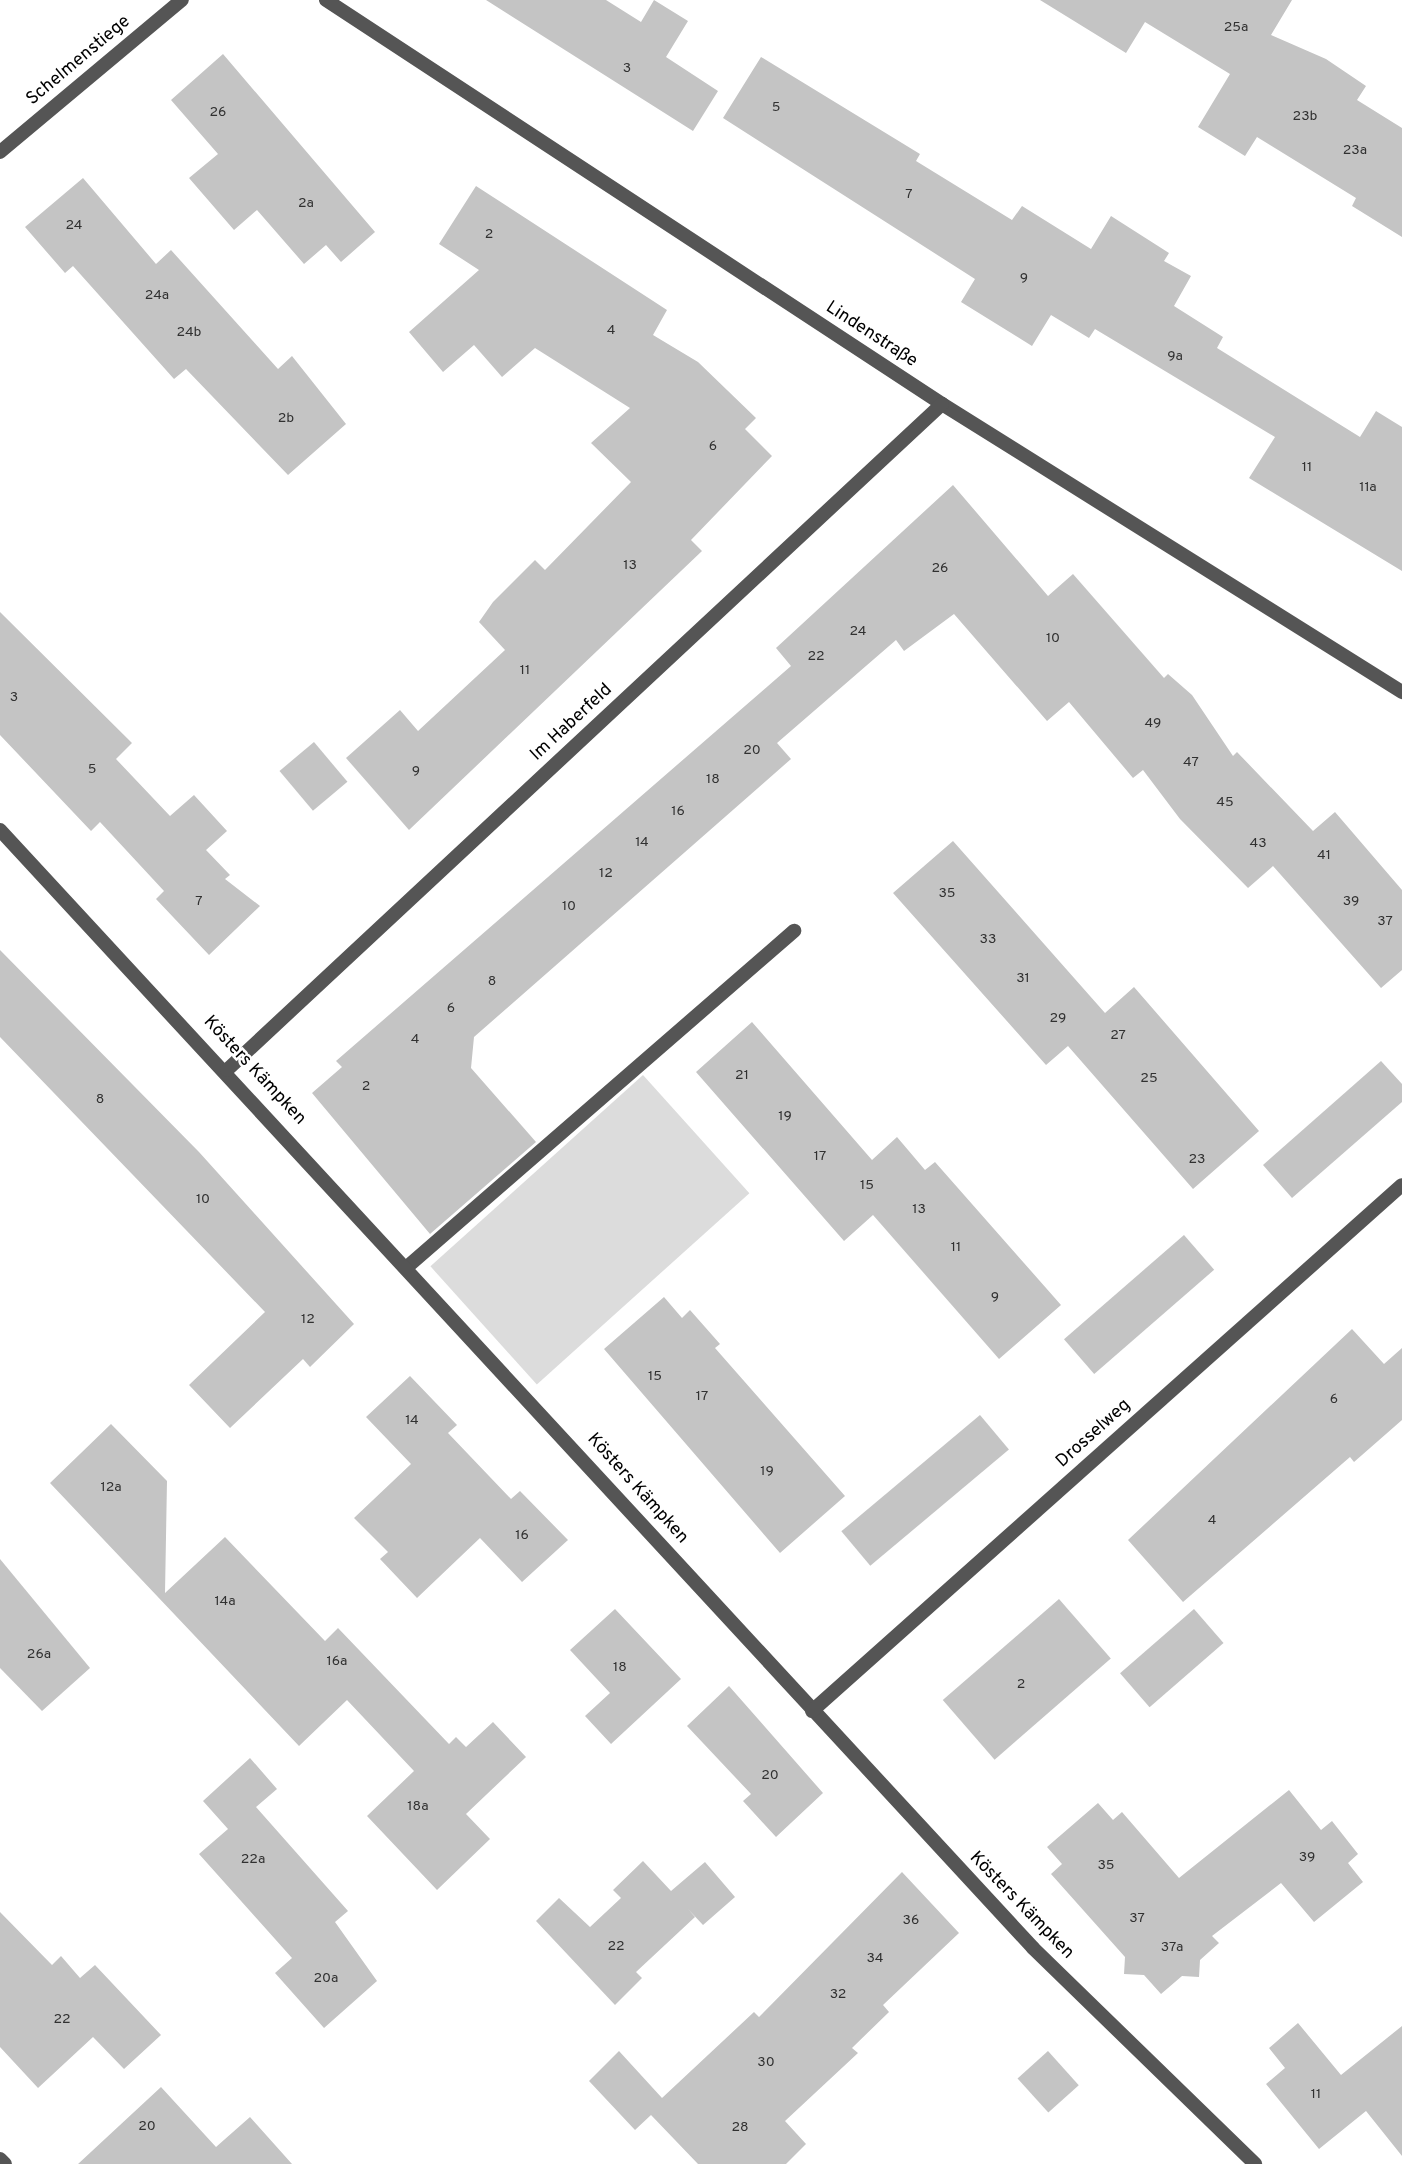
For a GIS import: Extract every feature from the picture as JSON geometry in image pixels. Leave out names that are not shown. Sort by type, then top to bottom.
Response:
[{"type":"street","name":"Schelmenstiege","points":[[0,152],[183,0]]},
{"type":"street","name":"Lindenstraße","points":[[326,0],[942,404],[1402,692]]},
{"type":"street","name":"Im Haberfeld","points":[[227,1070],[942,404]]},
{"type":"street","name":"Kösters Kämpken","points":[[0,830],[227,1070],[812,1711],[1033,1948],[1255,2164]]},
{"type":"street","points":[[407,1267],[794,931]]},
{"type":"street","name":"Drosselweg","points":[[812,1711],[1402,1185]]},
{"type":"street","points":[[0,2159],[5,2164]]},
{"type":"shaded area","points":[[643,1075],[749,1193],[537,1385],[430,1266]]},
{"type":"building","points":[[486,0],[606,0],[641,22],[654,0],[688,21],[666,57],[718,91],[693,131]]},
{"type":"building","points":[[1040,0],[1292,0],[1271,35],[1326,59],[1366,86],[1357,100],[1402,128],[1402,237],[1352,206],[1356,198],[1257,137],[1245,156],[1198,127],[1230,74],[1145,22],[1126,53]]},
{"type":"building","points":[[223,54],[375,232],[341,262],[326,245],[304,264],[257,210],[234,230],[189,178],[218,154],[171,100]]},
{"type":"building","points":[[761,57],[920,154],[916,161],[1012,220],[1022,206],[1091,249],[1111,216],[1169,253],[1164,261],[1191,276],[1174,306],[1223,337],[1217,348],[1360,437],[1376,411],[1402,427],[1402,571],[1249,478],[1275,437],[1095,329],[1089,338],[1051,315],[1032,346],[961,302],[975,279],[723,118]]},
{"type":"building","points":[[83,178],[156,264],[171,250],[278,369],[292,356],[346,424],[288,475],[186,369],[174,379],[73,266],[65,273],[25,227]]},
{"type":"building","points":[[476,186],[667,310],[653,335],[698,362],[756,418],[745,429],[772,456],[691,540],[702,551],[409,830],[346,758],[400,710],[418,731],[505,650],[479,622],[493,602],[535,560],[545,570],[631,482],[591,443],[630,408],[535,348],[502,377],[474,345],[443,372],[409,332],[479,270],[439,244]]},
{"type":"building","points":[[953,485],[1048,596],[1073,574],[1164,678],[1168,674],[1192,695],[1233,756],[1237,752],[1313,831],[1335,812],[1402,890],[1402,970],[1381,988],[1273,866],[1248,888],[1180,819],[1143,770],[1133,778],[1069,702],[1047,721],[954,614],[904,651],[896,640],[777,743],[791,759],[474,1037],[471,1068],[536,1142],[430,1234],[312,1093],[342,1067],[336,1061],[791,666],[776,648]]},
{"type":"building","points":[[0,612],[132,743],[116,759],[170,816],[194,795],[227,831],[206,850],[230,875],[225,879],[260,906],[209,955],[156,899],[164,891],[100,822],[91,831],[0,735]]},
{"type":"building","points":[[314,742],[347,782],[313,811],[280,771]]},
{"type":"building","points":[[953,841],[1105,1013],[1134,987],[1259,1131],[1193,1189],[1068,1046],[1046,1065],[893,893]]},
{"type":"building","points":[[0,950],[199,1152],[354,1324],[310,1367],[303,1359],[230,1428],[189,1385],[265,1312],[0,1037]]},
{"type":"building","points":[[752,1022],[872,1160],[897,1137],[925,1170],[935,1162],[1061,1305],[999,1359],[873,1215],[844,1241],[696,1072]]},
{"type":"building","points":[[1381,1061],[1402,1084],[1402,1102],[1292,1198],[1263,1165]]},
{"type":"building","points":[[1184,1235],[1214,1270],[1094,1374],[1064,1339]]},
{"type":"building","points":[[664,1297],[682,1318],[690,1310],[720,1344],[715,1348],[845,1496],[780,1553],[604,1349]]},
{"type":"building","points":[[1352,1329],[1384,1364],[1402,1348],[1402,1420],[1354,1462],[1350,1457],[1183,1602],[1128,1540]]},
{"type":"building","points":[[410,1376],[457,1425],[448,1433],[511,1499],[520,1491],[568,1540],[522,1582],[480,1538],[417,1598],[380,1559],[388,1552],[354,1518],[411,1464],[366,1417]]},
{"type":"building","points":[[980,1415],[1009,1449],[870,1566],[841,1531]]},
{"type":"building","points":[[111,1424],[167,1481],[165,1593],[225,1537],[325,1641],[338,1628],[449,1744],[456,1737],[466,1747],[493,1722],[526,1757],[466,1814],[490,1839],[437,1890],[367,1816],[414,1771],[347,1700],[299,1746],[50,1483]]},
{"type":"building","points":[[0,1559],[90,1668],[42,1711],[0,1668]]},
{"type":"building","points":[[1059,1599],[1111,1659],[995,1760],[943,1700]]},
{"type":"building","points":[[615,1609],[681,1679],[611,1744],[585,1716],[610,1693],[570,1650]]},
{"type":"building","points":[[1194,1609],[1224,1643],[1150,1707],[1120,1673]]},
{"type":"building","points":[[729,1686],[823,1793],[776,1837],[743,1801],[751,1794],[687,1726]]},
{"type":"building","points":[[250,1758],[277,1789],[256,1807],[348,1911],[335,1922],[377,1981],[324,2028],[275,1973],[292,1958],[199,1854],[228,1829],[203,1801]]},
{"type":"building","points":[[1289,1790],[1321,1830],[1332,1821],[1358,1854],[1348,1863],[1363,1882],[1314,1922],[1281,1883],[1212,1936],[1219,1943],[1200,1960],[1199,1977],[1182,1976],[1161,1994],[1144,1975],[1124,1974],[1125,1957],[1051,1874],[1062,1864],[1047,1847],[1098,1803],[1113,1820],[1122,1812],[1179,1878]]},
{"type":"building","points":[[643,1861],[671,1891],[705,1862],[735,1897],[703,1925],[688,1909],[695,1917],[636,1972],[642,1978],[615,2005],[536,1921],[559,1898],[590,1927],[621,1898],[613,1890]]},
{"type":"building","points":[[902,1872],[959,1933],[883,2005],[889,2012],[852,2048],[858,2053],[785,2121],[806,2144],[786,2164],[698,2164],[651,2115],[635,2130],[589,2081],[619,2051],[662,2098],[754,2012],[759,2017]]},
{"type":"building","points":[[0,1912],[52,1965],[61,1956],[80,1978],[95,1965],[161,2035],[124,2069],[93,2037],[38,2088],[0,2047]]},
{"type":"building","points":[[1298,2023],[1341,2075],[1402,2026],[1402,2156],[1366,2111],[1319,2149],[1266,2084],[1285,2068],[1269,2048]]},
{"type":"building","points":[[1048,2051],[1079,2085],[1048,2113],[1018,2078]]},
{"type":"building","points":[[161,2087],[216,2147],[250,2117],[292,2164],[78,2164]]}]
